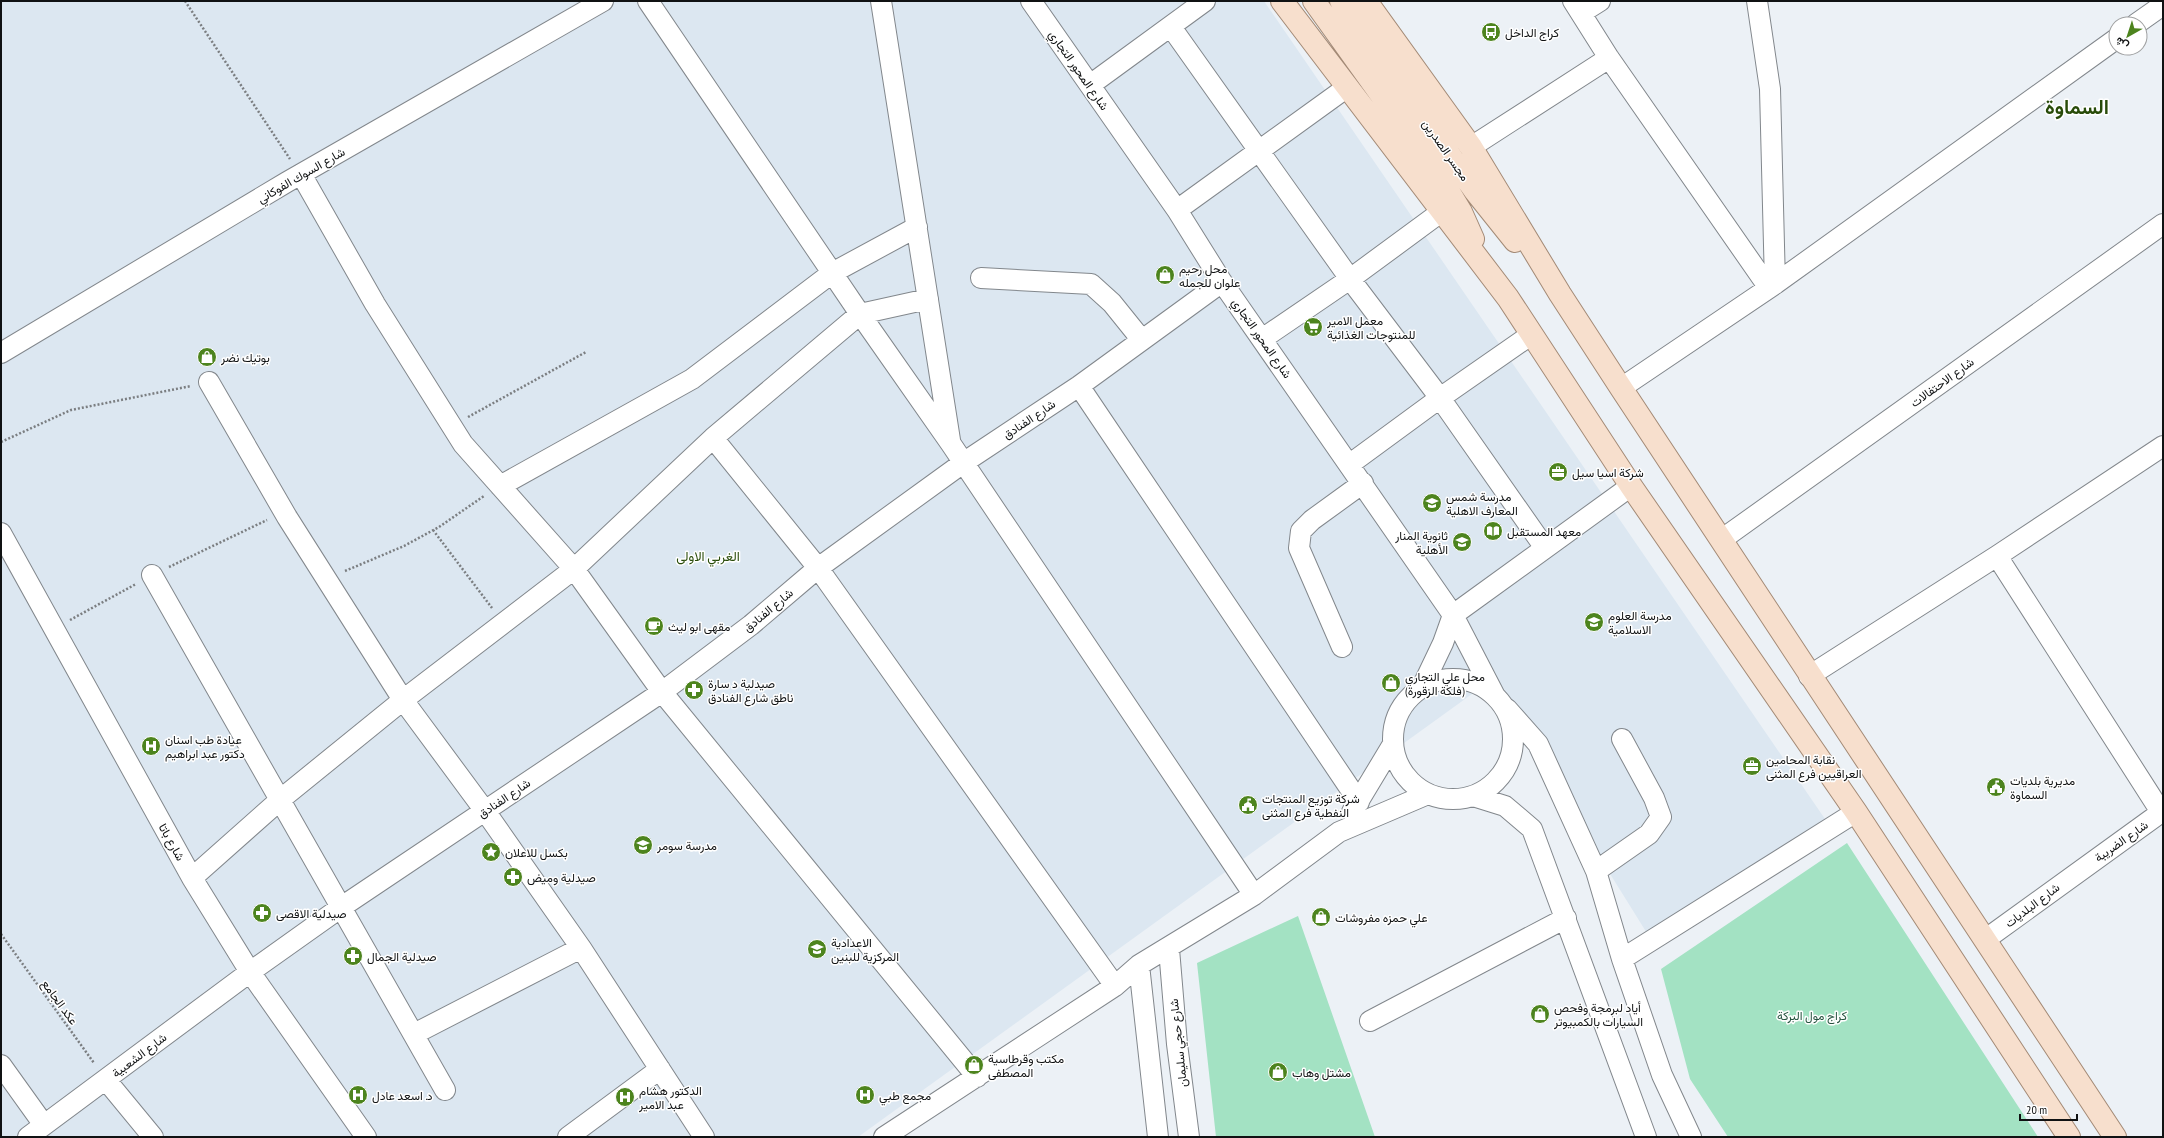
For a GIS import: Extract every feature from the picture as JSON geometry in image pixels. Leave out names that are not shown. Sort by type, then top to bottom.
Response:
[{"type":"main road","points":[[1282,1],[1346,88],[1508,298],[1631,486],[1856,812],[2069,1137]]},
{"type":"main road","name":"مجسر الصدرين","points":[[1314,1],[1449,172],[1492,214],[1560,294]]},
{"type":"main road","name":"مجسر الصدرين","points":[[1341,1],[1449,172],[1461,212],[1477,249],[1508,298]]},
{"type":"main road","points":[[1370,2],[1470,147],[1560,294],[1621,388],[1809,676],[1986,939],[2114,1137]]},
{"type":"street","name":"شارع السوك الفوكاني","points":[[1,353],[301,174],[603,1]]},
{"type":"street","points":[[648,1],[860,314],[951,444],[1254,895]]},
{"type":"street","points":[[881,1],[951,444]]},
{"type":"street","name":"شارع المحور التجاري","points":[[1031,1],[1176,210],[1222,282],[1364,483],[1453,615],[1501,703]]},
{"type":"street","points":[[1090,85],[1205,1]]},
{"type":"street","points":[[1600,1],[1577,7],[1609,58],[1772,286]]},
{"type":"street","points":[[1757,1],[1770,89],[1772,286]]},
{"type":"street","points":[[2147,16],[2163,5]]},
{"type":"street","points":[[1171,27],[1350,279],[1440,398],[1545,548]]},
{"type":"street","points":[[1621,388],[1772,286],[2108,44]]},
{"type":"street","points":[[1470,147],[1609,58]]},
{"type":"street","points":[[1176,210],[1260,152],[1346,88]]},
{"type":"street","points":[[301,174],[375,304],[463,444],[574,569],[662,692],[977,1077]]},
{"type":"street","points":[[1262,339],[1350,279],[1441,212]]},
{"type":"street","name":"شارع الاحتفالات","points":[[1721,540],[2163,224]]},
{"type":"street","points":[[500,486],[692,379],[832,273],[917,227]]},
{"type":"street","points":[[981,278],[1091,284],[1112,303],[1141,339]]},
{"type":"street","name":"شارع الفنادق","points":[[250,972],[340,908],[662,692],[751,625],[818,568],[963,463],[1079,386],[1141,339],[1222,282]]},
{"type":"street","points":[[192,878],[281,800],[403,700],[574,569],[713,438],[860,314],[928,299]]},
{"type":"street","points":[[1350,464],[1440,398],[1532,334]]},
{"type":"street","points":[[209,382],[287,518],[403,700],[485,811],[581,948],[704,1137]]},
{"type":"street","points":[[1079,386],[1359,802]]},
{"type":"street","points":[[713,438],[818,568],[1115,986]]},
{"type":"street","points":[[1809,676],[1997,556],[2163,446]]},
{"type":"street","points":[[1342,647],[1299,548],[1301,531],[1312,520],[1364,483]]},
{"type":"street","points":[[1422,687],[1443,643],[1453,615],[1631,486]]},
{"type":"street","name":"شارع باتا","points":[[1,533],[192,878],[250,972],[366,1137]]},
{"type":"street","points":[[1997,556],[2162,812]]},
{"type":"street","points":[[152,575],[281,800],[340,908],[445,1090]]},
{"type":"street","points":[[1501,703],[1513,734],[1511,754],[1503,772],[1490,786],[1473,796],[1450,799],[1428,794],[1411,782],[1398,764],[1393,744],[1395,722],[1405,702],[1422,687],[1439,681],[1458,679],[1476,684],[1501,703],[1538,744],[1596,871],[1622,959],[1662,1075],[1691,1137]]},
{"type":"street","points":[[1596,871],[1649,834],[1661,817],[1654,798],[1622,739]]},
{"type":"street","points":[[1339,832],[1359,802],[1393,744]]},
{"type":"street","points":[[884,1137],[1115,986],[1139,965],[1169,949],[1254,895],[1339,832],[1428,794]]},
{"type":"street","points":[[1473,796],[1505,806],[1532,829],[1646,1137]]},
{"type":"street","points":[[1622,959],[1856,812]]},
{"type":"street","name":"شارع الضريبة","points":[[2078,870],[2162,812]]},
{"type":"street","name":"شارع البلديات","points":[[1986,939],[2078,870]]},
{"type":"street","points":[[1370,1021],[1566,918]]},
{"type":"street","points":[[414,1034],[581,948]]},
{"type":"street","name":"شارع حجي سليمان","points":[[1169,949],[1177,1044],[1189,1137]]},
{"type":"street","points":[[1139,965],[1158,1137]]},
{"type":"street","name":"شارع الشعبية","points":[[36,1131],[250,972]]},
{"type":"street","points":[[1,1065],[36,1131]]},
{"type":"street","points":[[568,1137],[660,1069]]},
{"type":"street","points":[[106,1080],[153,1137]]},
{"type":"path","points":[[185,1],[301,174]]},
{"type":"path","points":[[452,426],[586,352]]},
{"type":"path","points":[[1,442],[71,410],[209,382]]},
{"type":"path","points":[[326,579],[404,546],[434,530],[500,486]]},
{"type":"path","points":[[434,530],[503,623]]},
{"type":"path","name":"عكد الجامع","points":[[1,934],[106,1080]]},
{"type":"shaded area","points":[[1,1],[1264,1],[1825,819],[1650,938],[1490,681],[858,1137],[1,1137]]},
{"type":"green space","name":"كراج مول البركة","points":[[1847,843],[2038,1137],[1728,1137],[1690,1079],[1661,969]]},
{"type":"green space","points":[[1298,916],[1375,1137],[1216,1137],[1197,963]]},
{"type":"place","name":"كراج الداخل","points":[[1491,32]]},
{"type":"place","name":"محل رحيم علوان للجمله","points":[[1165,275]]},
{"type":"place","name":"معمل الامير للمنتوجات الغذائية","points":[[1313,327]]},
{"type":"place","name":"بوتيك نضر","points":[[207,357]]},
{"type":"place","name":"شركة اسيا سيل","points":[[1558,472]]},
{"type":"place","name":"مدرسة شمس المعارف الاهلية","points":[[1432,503]]},
{"type":"place","name":"معهد المستقبل","points":[[1493,531]]},
{"type":"place","name":"ثانوية المنار الأهلية","points":[[1462,542]]},
{"type":"place","name":"مدرسة العلوم الاسلامية","points":[[1594,622]]},
{"type":"place","name":"مقهى ابو ليث","points":[[654,626]]},
{"type":"place","name":"محل علي التجاري (فلكة الزقورة)","points":[[1391,683]]},
{"type":"place","name":"صيدلية د سارة ناطق شارع الفنادق","points":[[694,690]]},
{"type":"place","name":"عيادة طب اسنان دكتور عبد ابراهيم","points":[[151,746]]},
{"type":"place","name":"نقابة المحامين العراقيين فرع المثنى","points":[[1752,766]]},
{"type":"place","name":"مديرية بلديات السماوة","points":[[1996,787]]},
{"type":"place","name":"شركة توزيع المنتجات النفطية فرع المثنى","points":[[1248,805]]},
{"type":"place","name":"مدرسة سومر","points":[[643,845]]},
{"type":"place","name":"بكسل للاعلان","points":[[491,852]]},
{"type":"place","name":"صيدلية وميض","points":[[513,877]]},
{"type":"place","name":"صيدلية الاقصى","points":[[262,913]]},
{"type":"place","name":"علي حمزه مفروشات","points":[[1321,917]]},
{"type":"place","name":"الاعدادية المركزية للبنين","points":[[817,949]]},
{"type":"place","name":"صيدلية الجمال","points":[[353,956]]},
{"type":"place","name":"أياد لبرمجة وفحص السيارات بالكمبيوتر","points":[[1540,1014]]},
{"type":"place","name":"مكتب وقرطاسية المصطفى","points":[[974,1065]]},
{"type":"place","name":"مشتل وهاب","points":[[1278,1072]]},
{"type":"place","name":"د. اسعد عادل","points":[[358,1095]]},
{"type":"place","name":"مجمع طبي","points":[[865,1095]]},
{"type":"place","name":"الدكتور هشام عبد الامير","points":[[625,1097]]},
{"type":"district","name":"السماوة","points":[[2077,107]]},
{"type":"district","name":"الغربي الاولى","points":[[708,556]]}]
